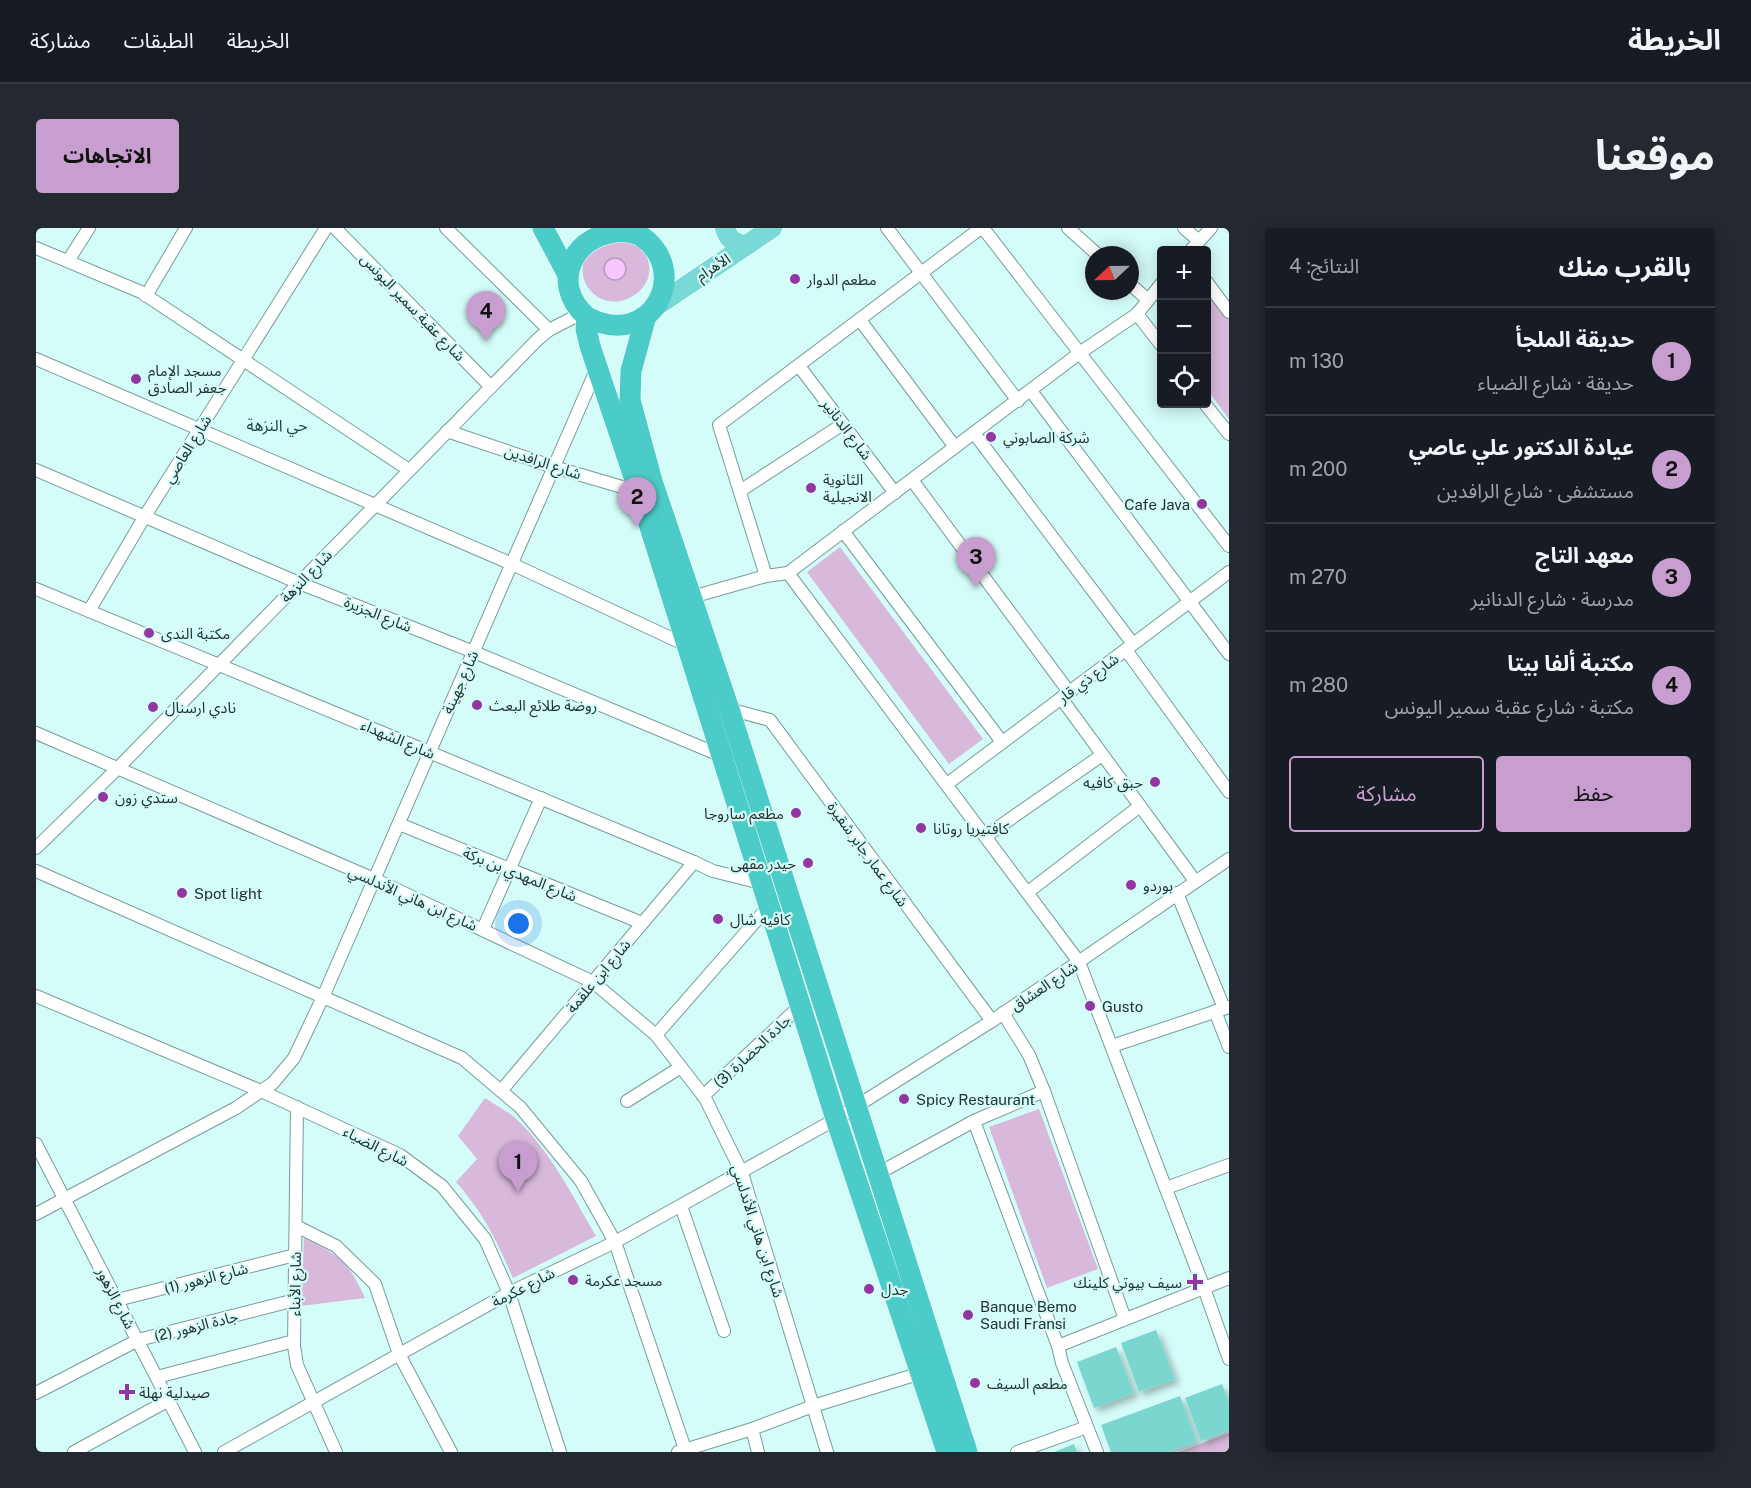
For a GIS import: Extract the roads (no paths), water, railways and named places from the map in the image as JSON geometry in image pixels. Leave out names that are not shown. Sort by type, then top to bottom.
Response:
[{"type":"highway","points":[[543,228],[567,273]]},
{"type":"highway","points":[[650,311],[632,324],[617,327],[601,324],[585,315],[573,302],[568,288],[567,273],[572,255],[584,241],[599,232],[616,229],[647,231],[663,267],[663,288],[650,311],[631,371],[630,400],[652,481],[729,709],[967,1452]]},
{"type":"highway","points":[[585,315],[586,329],[597,367],[639,492],[800,1006],[947,1452]]},
{"type":"main road","points":[[725,228],[732,241],[746,245]]},
{"type":"main road","name":"الأهرام","points":[[650,311],[772,228]]},
{"type":"street","points":[[68,261],[89,228]]},
{"type":"street","points":[[146,296],[186,228]]},
{"type":"street","name":"شارع العاصي","points":[[89,611],[145,516],[326,228]]},
{"type":"street","name":"شارع عقبة سمير اليونس","points":[[335,228],[491,387]]},
{"type":"street","points":[[446,228],[549,330]]},
{"type":"street","points":[[887,228],[1018,401]]},
{"type":"street","points":[[766,576],[719,425],[982,228],[1081,352],[1229,546]]},
{"type":"street","points":[[1068,228],[1088,246]]},
{"type":"street","points":[[1184,228],[1195,246],[1211,228]]},
{"type":"street","points":[[36,248],[146,296],[409,470]]},
{"type":"street","points":[[1211,288],[1229,312]]},
{"type":"street","points":[[692,597],[766,576],[788,573],[1081,352],[1137,314],[1157,289]]},
{"type":"street","points":[[1139,292],[1148,299]]},
{"type":"street","points":[[1137,314],[1157,341]]},
{"type":"street","name":"شارع النزهة","points":[[36,848],[118,768],[447,431],[549,330],[585,315]]},
{"type":"street","points":[[860,320],[955,447]]},
{"type":"street","points":[[36,359],[512,564],[686,645]]},
{"type":"street","name":"شارع الدنانير","points":[[799,366],[895,493]]},
{"type":"street","name":"شارع جهينة","points":[[36,1214],[236,1108],[273,1083],[294,1058],[399,824],[597,367]]},
{"type":"street","points":[[1031,391],[1229,654]]},
{"type":"street","points":[[1208,408],[1229,434]]},
{"type":"street","points":[[740,491],[843,424]]},
{"type":"street","name":"شارع الرافدين","points":[[447,431],[554,467],[639,492]]},
{"type":"street","points":[[974,433],[1129,647],[1229,792]]},
{"type":"street","name":"شارع الجزيرة","points":[[36,470],[299,583],[474,652],[722,756]]},
{"type":"street","points":[[912,480],[1065,695],[1102,755],[1195,881]]},
{"type":"street","points":[[843,531],[1002,742]]},
{"type":"street","name":"شارع ذي قار","points":[[947,784],[1229,572]]},
{"type":"street","points":[[788,573],[1079,962],[1229,1359]]},
{"type":"street","name":"شارع الشهداء","points":[[36,589],[713,871],[761,883]]},
{"type":"street","name":"شارع عمار جابر شقيرة","points":[[729,709],[770,720],[992,1021]]},
{"type":"street","name":"شارع ابن هاني الأندلسي","points":[[36,733],[374,879],[593,982],[656,1035],[703,1096],[742,1173],[827,1452]]},
{"type":"street","points":[[986,836],[1102,755]]},
{"type":"street","points":[[483,929],[542,798]]},
{"type":"street","points":[[1028,892],[1140,806]]},
{"type":"street","name":"شارع المهدي بن بركة","points":[[399,824],[642,923]]},
{"type":"street","name":"شارع العشاق","points":[[855,1107],[992,1021],[1229,859]]},
{"type":"street","name":"شارع ابن علقمة","points":[[501,1091],[694,862]]},
{"type":"street","points":[[36,871],[462,1058],[520,1107],[581,1181],[615,1242],[683,1451],[813,1406],[921,1373]]},
{"type":"street","points":[[1177,893],[1223,1009],[1229,1047]]},
{"type":"street","points":[[656,1035],[769,906]]},
{"type":"street","name":"شارع الضياء","points":[[36,996],[261,1091],[400,1155],[442,1186],[485,1239],[509,1293],[560,1452]]},
{"type":"street","name":"جادة الحضارة (3)","points":[[703,1096],[800,1006]]},
{"type":"street","points":[[1112,1046],[1223,1009]]},
{"type":"street","points":[[1003,1013],[1029,1055],[1044,1091],[1125,1319]]},
{"type":"street","points":[[627,1101],[681,1067]]},
{"type":"street","points":[[877,1174],[974,1121],[1044,1091]]},
{"type":"street","name":"شارع الأبناء","points":[[297,1107],[294,1341],[297,1365],[312,1403],[336,1452]]},
{"type":"street","name":"شارع عكرمة","points":[[224,1452],[509,1293],[615,1242],[742,1173],[855,1107]]},
{"type":"street","points":[[974,1121],[1058,1346],[1062,1363],[1097,1452]]},
{"type":"street","name":"شارع الزهور","points":[[36,1144],[195,1452]]},
{"type":"street","points":[[1166,1188],[1229,1165]]},
{"type":"street","points":[[681,1206],[724,1331]]},
{"type":"street","points":[[296,1226],[336,1246],[375,1284],[399,1354],[451,1452]]},
{"type":"street","name":"شارع الزهور (1)","points":[[117,1300],[295,1255]]},
{"type":"street","points":[[1058,1346],[1229,1278]]},
{"type":"street","name":"جادة الزهور (2)","points":[[36,1393],[138,1340],[295,1300]]},
{"type":"street","points":[[157,1377],[294,1341]]},
{"type":"street","points":[[74,1452],[168,1400]]},
{"type":"street","points":[[1017,1452],[1087,1427]]},
{"type":"street","points":[[752,1429],[758,1452]]},
{"type":"place","name":"مطعم الدوار","points":[[795,279]]},
{"type":"place","name":"مكتبة ألفا بيتا","points":[[486,341]]},
{"type":"place","name":"مسجد الإمام جعفر الصادق","points":[[136,379]]},
{"type":"place","name":"شركة الصابوني","points":[[991,437]]},
{"type":"place","name":"الثانوية الانجيلية","points":[[811,488]]},
{"type":"place","name":"Cafe Java","points":[[1202,504]]},
{"type":"place","name":"عيادة الدكتور علي عاصي","points":[[637,527]]},
{"type":"place","name":"معهد التاج","points":[[976,587]]},
{"type":"place","name":"مكتبة الندى","points":[[149,633]]},
{"type":"place","name":"روضة طلائع البعث","points":[[477,705]]},
{"type":"place","name":"نادي ارسنال","points":[[153,707]]},
{"type":"place","name":"حبق كافيه","points":[[1155,782]]},
{"type":"place","name":"ستدي زون","points":[[103,797]]},
{"type":"place","name":"مطعم ساروجا","points":[[796,813]]},
{"type":"place","name":"كافتيريا روتانا","points":[[921,828]]},
{"type":"place","name":"حيدر مقهى","points":[[808,863]]},
{"type":"place","name":"بوردو","points":[[1131,885]]},
{"type":"place","name":"Spot light","points":[[182,893]]},
{"type":"place","name":"كافيه شال","points":[[718,919]]},
{"type":"place","name":"Gusto","points":[[1090,1006]]},
{"type":"place","name":"Spicy Restaurant","points":[[904,1099]]},
{"type":"place","name":"حديقة الملجأ","points":[[518,1192]]},
{"type":"place","name":"مسجد عكرمة","points":[[573,1280]]},
{"type":"place","name":"سيف بيوتي كلينك","points":[[1195,1282]]},
{"type":"place","name":"جدل","points":[[869,1289]]},
{"type":"place","name":"Banque Bemo Saudi Fransi","points":[[968,1315]]},
{"type":"place","name":"مطعم السيف","points":[[975,1383]]},
{"type":"place","name":"صيدلية نهلة","points":[[127,1392]]},
{"type":"district","name":"حي النزهة","points":[[277,425]]}]
